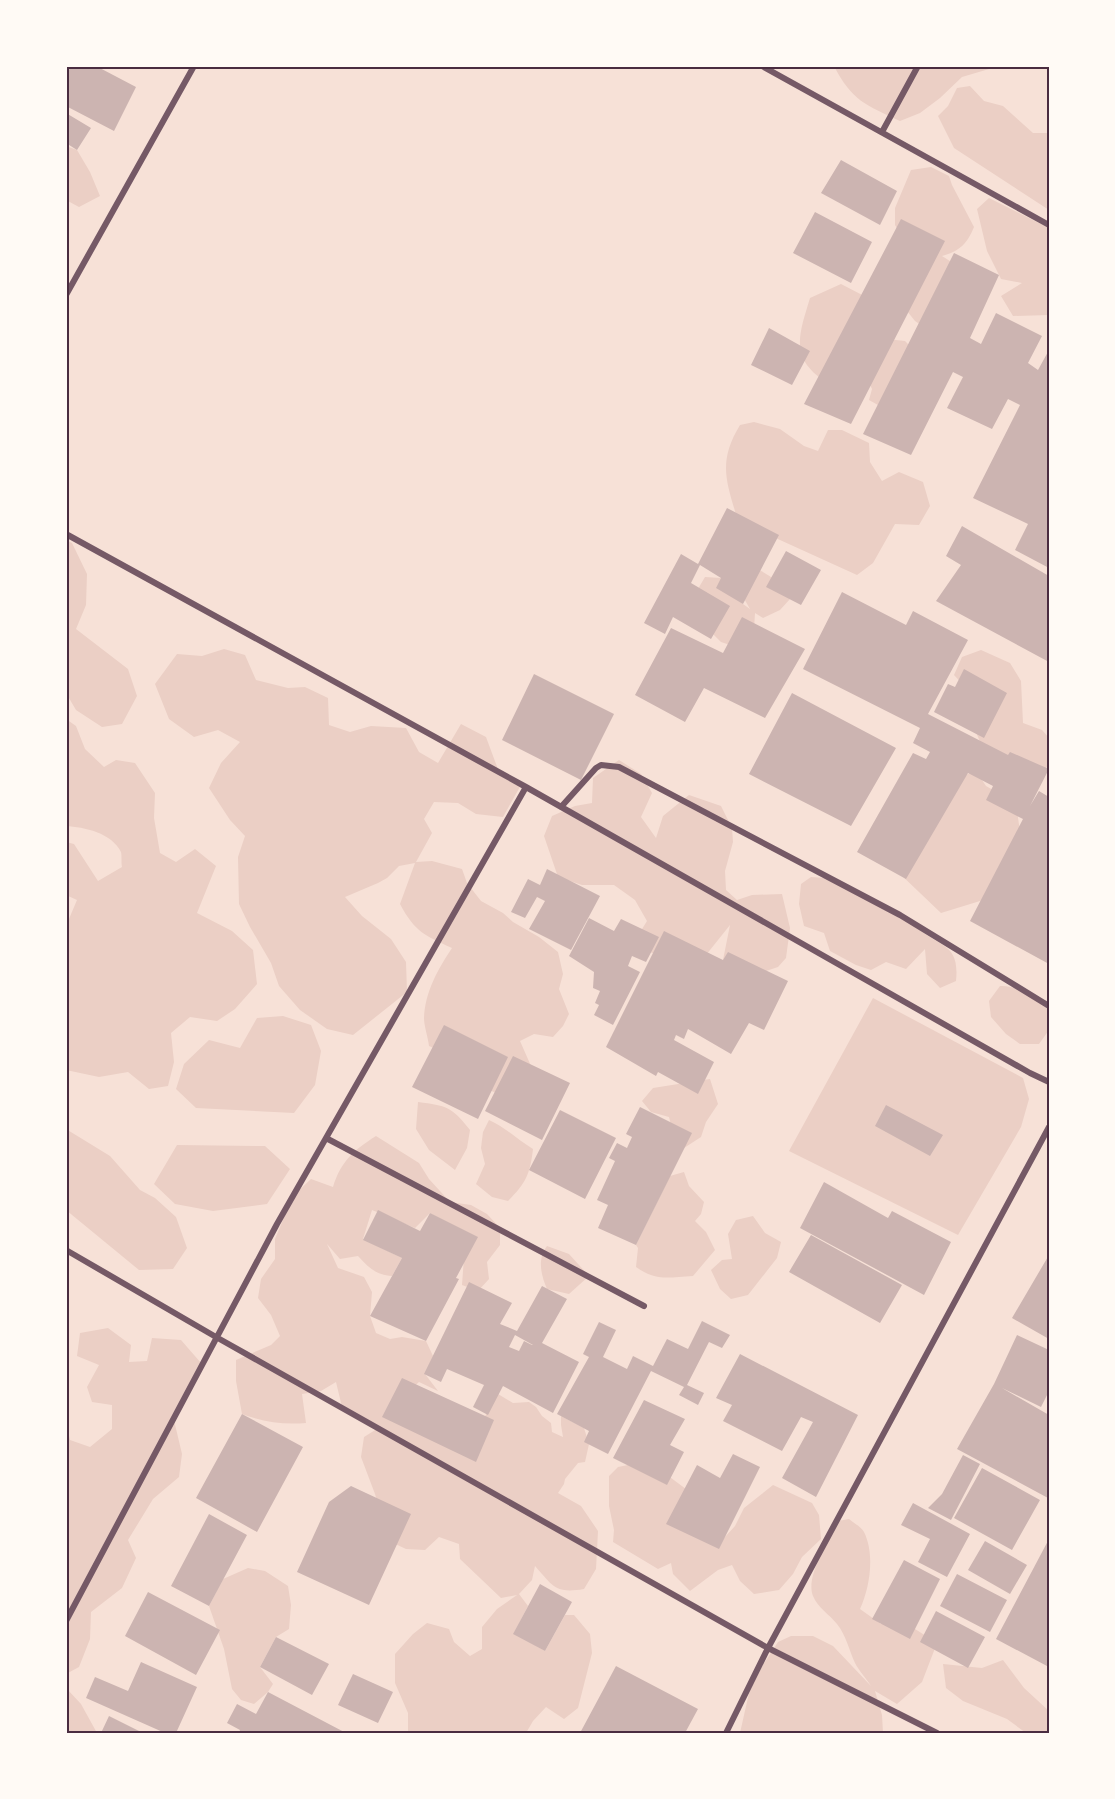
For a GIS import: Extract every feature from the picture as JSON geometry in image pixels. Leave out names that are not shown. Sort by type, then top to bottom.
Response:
[{"type":"street","points":[[66,296],[194,66]]},
{"type":"street","points":[[762,66],[1049,225]]},
{"type":"street","points":[[882,132],[918,66]]},
{"type":"street","points":[[66,534],[526,787],[1049,1082]]},
{"type":"street","points":[[561,807],[596,768],[601,765],[619,767],[900,915],[1049,1006]]},
{"type":"street","points":[[66,1621],[216,1337],[326,1138],[526,787]]},
{"type":"street","points":[[726,1733],[768,1648],[1049,1127]]},
{"type":"street","points":[[326,1138],[644,1306]]},
{"type":"street","points":[[66,1250],[768,1648],[937,1733]]},
{"type":"shaded area","points":[[834,66],[991,66],[989,69],[962,77],[920,113],[900,121],[861,101],[847,87]]},
{"type":"shaded area","points":[[970,86],[984,101],[1003,106],[1033,133],[1049,133],[1049,210],[954,148],[938,116],[948,106],[957,88]]},
{"type":"shaded area","points":[[66,146],[77,150],[100,196],[79,207],[66,200]]},
{"type":"shaded area","points":[[931,167],[949,176],[974,227],[962,246],[942,256],[953,263],[924,327],[907,311],[903,238],[895,225],[895,208],[911,170]]},
{"type":"shaded area","points":[[989,198],[1049,230],[1049,315],[1013,316],[1001,296],[1022,283],[1001,279],[987,251],[977,209]]},
{"type":"shaded area","points":[[841,284],[868,298],[826,382],[806,364],[802,355],[800,335],[810,298]]},
{"type":"shaded area","points":[[887,339],[905,341],[914,350],[878,405],[869,400],[872,389],[866,376]]},
{"type":"shaded area","points":[[754,422],[780,429],[804,446],[818,451],[828,430],[842,430],[869,443],[870,462],[882,481],[899,472],[923,482],[930,506],[919,525],[895,524],[873,563],[857,575],[769,535],[740,529],[726,476],[726,465],[732,439],[740,425]]},
{"type":"shaded area","points":[[66,540],[72,543],[87,574],[86,605],[76,629],[128,669],[137,696],[122,724],[102,727],[76,710],[66,693]]},
{"type":"shaded area","points":[[747,564],[769,576],[789,591],[790,599],[780,610],[763,618],[755,613],[754,629],[736,647],[721,642],[712,633],[695,594],[705,577],[721,578],[750,609],[742,595]]},
{"type":"shaded area","points":[[224,649],[245,655],[256,680],[288,688],[305,687],[328,698],[329,725],[350,732],[371,726],[406,728],[419,752],[438,763],[461,724],[486,737],[499,772],[521,785],[503,817],[476,814],[458,803],[434,802],[424,819],[432,833],[416,862],[432,861],[462,869],[467,883],[481,901],[503,913],[558,952],[563,974],[559,989],[569,1014],[563,1026],[553,1037],[534,1034],[520,1041],[531,1066],[498,1094],[477,1084],[459,1059],[429,1046],[424,1018],[427,999],[437,973],[452,948],[421,932],[400,904],[415,863],[399,866],[387,878],[345,897],[362,916],[391,939],[406,962],[407,992],[353,1035],[327,1029],[300,1010],[279,986],[271,963],[239,904],[238,857],[245,836],[230,820],[209,788],[221,763],[240,742],[218,730],[194,737],[169,719],[155,684],[177,654],[202,656]]},
{"type":"shaded area","points":[[981,650],[1010,663],[1021,681],[1023,723],[1042,730],[1049,738],[1049,761],[1047,767],[1035,781],[985,754],[971,720],[968,690],[954,675],[962,657]]},
{"type":"shaded area","points":[[66,719],[76,726],[85,749],[104,767],[116,760],[135,763],[155,793],[154,818],[160,853],[176,862],[195,849],[216,866],[197,913],[232,931],[253,950],[257,984],[235,1009],[217,1021],[190,1017],[171,1033],[174,1062],[168,1086],[149,1089],[128,1072],[99,1077],[66,1070],[66,926],[77,900],[66,895],[66,842],[74,844],[98,881],[122,867],[121,852],[111,840],[97,832],[66,826]]},
{"type":"shaded area","points":[[619,760],[641,774],[652,793],[641,817],[656,838],[663,816],[689,795],[721,806],[732,828],[733,842],[725,871],[726,890],[737,900],[752,895],[782,894],[790,928],[786,958],[778,967],[766,971],[723,960],[730,925],[702,960],[684,963],[646,951],[639,934],[647,921],[635,900],[614,885],[582,885],[558,877],[544,836],[552,816],[575,806],[592,803],[593,778]]},
{"type":"shaded area","points":[[976,771],[986,786],[1016,803],[1020,832],[993,897],[941,913],[898,872],[960,777]]},
{"type":"shaded area","points":[[811,877],[825,878],[915,926],[946,947],[955,959],[956,981],[940,988],[927,974],[925,949],[906,969],[886,962],[871,970],[830,951],[824,933],[804,926],[799,904],[801,884]]},
{"type":"shaded area","points":[[1000,986],[1020,990],[1049,1010],[1049,1030],[1039,1044],[1020,1044],[1006,1034],[991,1017],[989,1001]]},
{"type":"shaded area","points":[[873,998],[1023,1078],[1029,1099],[1021,1127],[958,1235],[789,1151]]},
{"type":"shaded area","points":[[283,1016],[311,1025],[321,1051],[315,1085],[294,1113],[196,1108],[176,1089],[184,1064],[209,1040],[240,1048],[257,1018]]},
{"type":"shaded area","points":[[710,1079],[718,1104],[706,1122],[701,1137],[684,1148],[674,1137],[669,1117],[651,1112],[642,1101],[653,1088]]},
{"type":"shaded area","points":[[418,1102],[448,1108],[470,1130],[467,1148],[455,1170],[429,1150],[416,1129]]},
{"type":"shaded area","points":[[489,1120],[533,1149],[526,1178],[508,1201],[492,1197],[476,1184],[485,1164],[481,1148],[483,1132]]},
{"type":"shaded area","points":[[66,1129],[110,1156],[140,1190],[155,1198],[176,1217],[187,1248],[173,1269],[139,1270],[66,1210]]},
{"type":"shaded area","points":[[376,1136],[419,1163],[429,1179],[450,1202],[471,1205],[487,1214],[500,1228],[500,1245],[487,1262],[489,1279],[478,1291],[462,1285],[464,1257],[469,1239],[430,1213],[415,1228],[372,1210],[363,1239],[402,1258],[392,1276],[373,1270],[358,1256],[340,1259],[327,1244],[338,1268],[364,1277],[372,1292],[370,1316],[376,1333],[390,1339],[402,1337],[426,1341],[433,1356],[425,1374],[438,1391],[419,1382],[405,1395],[477,1430],[498,1394],[513,1403],[529,1402],[551,1423],[552,1432],[563,1437],[561,1416],[584,1428],[589,1444],[585,1462],[578,1463],[565,1479],[558,1493],[581,1506],[598,1531],[596,1569],[584,1589],[567,1590],[555,1587],[535,1566],[532,1580],[519,1594],[528,1606],[514,1633],[545,1651],[565,1615],[574,1615],[590,1634],[592,1653],[578,1708],[564,1719],[546,1707],[526,1733],[408,1733],[408,1713],[395,1683],[395,1654],[413,1634],[427,1623],[449,1629],[454,1642],[470,1656],[482,1649],[482,1627],[497,1609],[517,1595],[501,1598],[460,1559],[459,1544],[439,1537],[425,1550],[406,1549],[389,1541],[361,1457],[364,1437],[380,1427],[342,1407],[336,1382],[321,1391],[302,1394],[306,1423],[274,1422],[242,1414],[236,1381],[236,1360],[271,1345],[280,1336],[271,1315],[258,1298],[261,1279],[275,1259],[275,1239],[293,1196],[311,1179],[333,1187],[340,1170],[349,1157]]},
{"type":"shaded area","points":[[177,1145],[265,1146],[290,1169],[267,1204],[213,1211],[175,1204],[154,1184]]},
{"type":"shaded area","points":[[684,1172],[689,1186],[704,1202],[701,1214],[695,1221],[706,1232],[715,1250],[693,1276],[663,1278],[650,1275],[636,1267],[638,1248],[636,1245],[670,1176]]},
{"type":"shaded area","points":[[753,1216],[765,1233],[781,1242],[777,1258],[748,1295],[731,1299],[720,1289],[711,1270],[722,1260],[732,1259],[728,1234],[736,1220]]},
{"type":"shaded area","points":[[547,1246],[569,1254],[589,1276],[569,1294],[547,1289],[541,1267],[542,1256]]},
{"type":"shaded area","points":[[108,1328],[131,1345],[129,1362],[147,1361],[152,1338],[181,1340],[201,1363],[173,1416],[182,1454],[179,1477],[153,1499],[128,1540],[136,1558],[122,1588],[91,1612],[90,1639],[79,1667],[66,1674],[66,1424],[70,1440],[90,1447],[112,1429],[112,1405],[92,1402],[87,1387],[99,1365],[77,1356],[80,1333]]},
{"type":"shaded area","points":[[638,1463],[663,1472],[690,1492],[724,1538],[735,1526],[744,1508],[773,1485],[812,1503],[819,1515],[821,1539],[802,1557],[793,1574],[779,1590],[754,1594],[740,1581],[732,1565],[718,1570],[690,1591],[673,1574],[671,1563],[658,1569],[613,1542],[614,1530],[609,1506],[609,1476],[618,1467]]},
{"type":"shaded area","points":[[849,1519],[864,1532],[869,1550],[869,1581],[860,1609],[881,1624],[904,1622],[937,1643],[922,1682],[897,1704],[875,1691],[882,1715],[883,1733],[740,1733],[749,1693],[761,1668],[778,1642],[791,1636],[813,1636],[833,1646],[871,1686],[858,1669],[840,1628],[818,1604],[811,1588],[819,1558],[838,1521]]},
{"type":"shaded area","points":[[248,1568],[265,1571],[288,1586],[291,1605],[289,1629],[276,1637],[260,1667],[273,1684],[268,1692],[254,1704],[241,1700],[232,1689],[224,1649],[209,1606],[223,1579]]},
{"type":"shaded area","points":[[1003,1660],[1024,1688],[1049,1711],[1049,1733],[1026,1733],[1007,1719],[963,1701],[946,1688],[943,1664],[982,1668]]},
{"type":"shaded area","points":[[67,1689],[81,1704],[97,1733],[66,1733]]},
{"type":"building","points":[[71,66],[96,66],[136,87],[114,131],[66,106],[66,76]]},
{"type":"building","points":[[66,113],[91,128],[77,150],[66,143]]},
{"type":"building","points":[[841,160],[897,191],[880,225],[821,193]]},
{"type":"building","points":[[815,212],[872,242],[851,283],[793,253]]},
{"type":"building","points":[[901,219],[945,241],[851,424],[804,404]]},
{"type":"building","points":[[954,253],[999,275],[970,338],[981,344],[996,313],[1042,336],[1028,363],[1038,370],[1049,350],[1049,568],[1015,550],[1028,524],[973,498],[1020,405],[1008,399],[992,429],[947,408],[963,377],[953,372],[911,455],[863,434]]},
{"type":"building","points":[[769,328],[810,351],[792,385],[751,365]]},
{"type":"building","points":[[727,508],[779,535],[743,604],[716,588],[721,578],[700,565],[691,583],[730,606],[711,639],[673,617],[665,634],[644,623],[681,554],[698,564]]},
{"type":"building","points":[[962,526],[1049,576],[1049,662],[936,601],[961,565],[946,556]]},
{"type":"building","points":[[786,551],[821,570],[801,605],[766,587]]},
{"type":"building","points":[[842,592],[906,625],[913,611],[968,640],[928,714],[1008,755],[1010,752],[1049,769],[1030,806],[1039,791],[1049,797],[1049,964],[970,921],[1023,819],[986,800],[993,786],[968,773],[906,879],[857,852],[913,753],[926,759],[930,752],[913,743],[920,728],[803,669]]},
{"type":"building","points":[[742,617],[805,649],[765,718],[704,688],[685,722],[635,695],[671,628],[723,653]]},
{"type":"building","points":[[964,669],[1007,693],[984,738],[934,712],[948,684],[955,687]]},
{"type":"building","points":[[534,674],[614,714],[581,780],[502,740]]},
{"type":"building","points":[[792,693],[896,748],[851,826],[749,774]]},
{"type":"building","points":[[547,869],[600,896],[571,950],[529,929],[545,901],[537,897],[525,918],[511,912],[528,879],[540,885]]},
{"type":"building","points":[[589,918],[614,931],[621,919],[659,937],[646,962],[632,956],[628,966],[640,972],[613,1025],[594,1015],[599,1005],[595,1003],[600,991],[593,988],[594,972],[569,956]]},
{"type":"building","points":[[664,931],[723,960],[728,952],[788,981],[764,1030],[749,1023],[731,1054],[688,1029],[684,1039],[676,1035],[674,1040],[714,1062],[698,1094],[658,1072],[656,1076],[606,1047]]},
{"type":"building","points":[[444,1025],[508,1057],[478,1119],[412,1087]]},
{"type":"building","points":[[513,1056],[570,1083],[542,1140],[485,1111]]},
{"type":"building","points":[[886,1105],[943,1135],[930,1156],[875,1126]]},
{"type":"building","points":[[640,1107],[692,1133],[636,1245],[598,1228],[608,1205],[597,1200],[615,1161],[609,1158],[617,1143],[627,1148],[632,1137],[626,1134]]},
{"type":"building","points":[[560,1110],[616,1138],[585,1199],[529,1170]]},
{"type":"building","points":[[824,1182],[888,1218],[892,1211],[951,1242],[924,1295],[800,1228]]},
{"type":"building","points":[[378,1210],[420,1231],[430,1213],[478,1237],[426,1341],[370,1316],[402,1258],[363,1240]]},
{"type":"building","points":[[811,1235],[902,1285],[880,1323],[789,1272]]},
{"type":"building","points":[[1049,1255],[1049,1339],[1012,1318]]},
{"type":"building","points":[[469,1282],[512,1303],[500,1324],[517,1331],[542,1286],[567,1299],[542,1343],[579,1362],[553,1413],[503,1386],[488,1415],[473,1407],[484,1385],[447,1369],[441,1382],[424,1374]],"holes":[[[515,1335],[533,1345],[524,1341],[519,1351],[509,1347]]]},
{"type":"building","points":[[702,1321],[730,1335],[722,1348],[709,1342],[687,1385],[704,1393],[698,1405],[679,1395],[684,1387],[651,1371],[608,1454],[584,1442],[589,1431],[557,1414],[589,1357],[583,1354],[599,1322],[616,1330],[603,1357],[627,1369],[633,1356],[653,1366],[667,1339],[688,1349]]},
{"type":"building","points":[[1017,1335],[1049,1350],[1049,1391],[1041,1407],[1002,1388],[1049,1415],[1048,1498],[957,1449],[994,1384]]},
{"type":"building","points":[[740,1354],[858,1415],[816,1497],[782,1478],[813,1422],[801,1417],[782,1451],[723,1421],[732,1405],[716,1398]]},
{"type":"building","points":[[402,1378],[494,1420],[476,1462],[382,1417]]},
{"type":"building","points":[[644,1400],[685,1419],[670,1445],[684,1452],[667,1485],[613,1458]]},
{"type":"building","points":[[242,1414],[303,1447],[257,1532],[196,1498]]},
{"type":"building","points":[[733,1454],[760,1467],[719,1549],[666,1524],[697,1465],[720,1478]]},
{"type":"building","points":[[963,1455],[980,1464],[951,1520],[928,1508],[942,1494]]},
{"type":"building","points":[[982,1468],[1040,1500],[1012,1550],[954,1518]]},
{"type":"building","points":[[351,1486],[411,1514],[369,1605],[297,1572],[329,1502]]},
{"type":"building","points":[[913,1503],[970,1534],[947,1577],[918,1562],[930,1539],[901,1525]]},
{"type":"building","points":[[209,1514],[247,1535],[209,1606],[171,1586]]},
{"type":"building","points":[[1049,1539],[1049,1662],[1047,1666],[996,1639]]},
{"type":"building","points":[[985,1541],[1027,1565],[1010,1594],[968,1570]]},
{"type":"building","points":[[904,1560],[940,1579],[910,1639],[872,1619]]},
{"type":"building","points":[[957,1574],[1007,1600],[990,1632],[940,1606]]},
{"type":"building","points":[[540,1584],[572,1602],[545,1651],[513,1634]]},
{"type":"building","points":[[148,1592],[220,1630],[196,1675],[125,1636]]},
{"type":"building","points":[[936,1611],[985,1637],[968,1668],[920,1642]]},
{"type":"building","points":[[276,1637],[329,1664],[312,1695],[260,1667]]},
{"type":"building","points":[[141,1662],[197,1687],[176,1733],[165,1733],[86,1698],[95,1677],[128,1691]]},
{"type":"building","points":[[616,1666],[698,1709],[685,1733],[580,1733]]},
{"type":"building","points":[[353,1674],[393,1692],[378,1723],[338,1705]]},
{"type":"building","points":[[268,1692],[346,1733],[239,1733],[240,1730],[227,1723],[237,1704],[256,1714]]},
{"type":"building","points":[[109,1716],[143,1733],[101,1733]]}]
